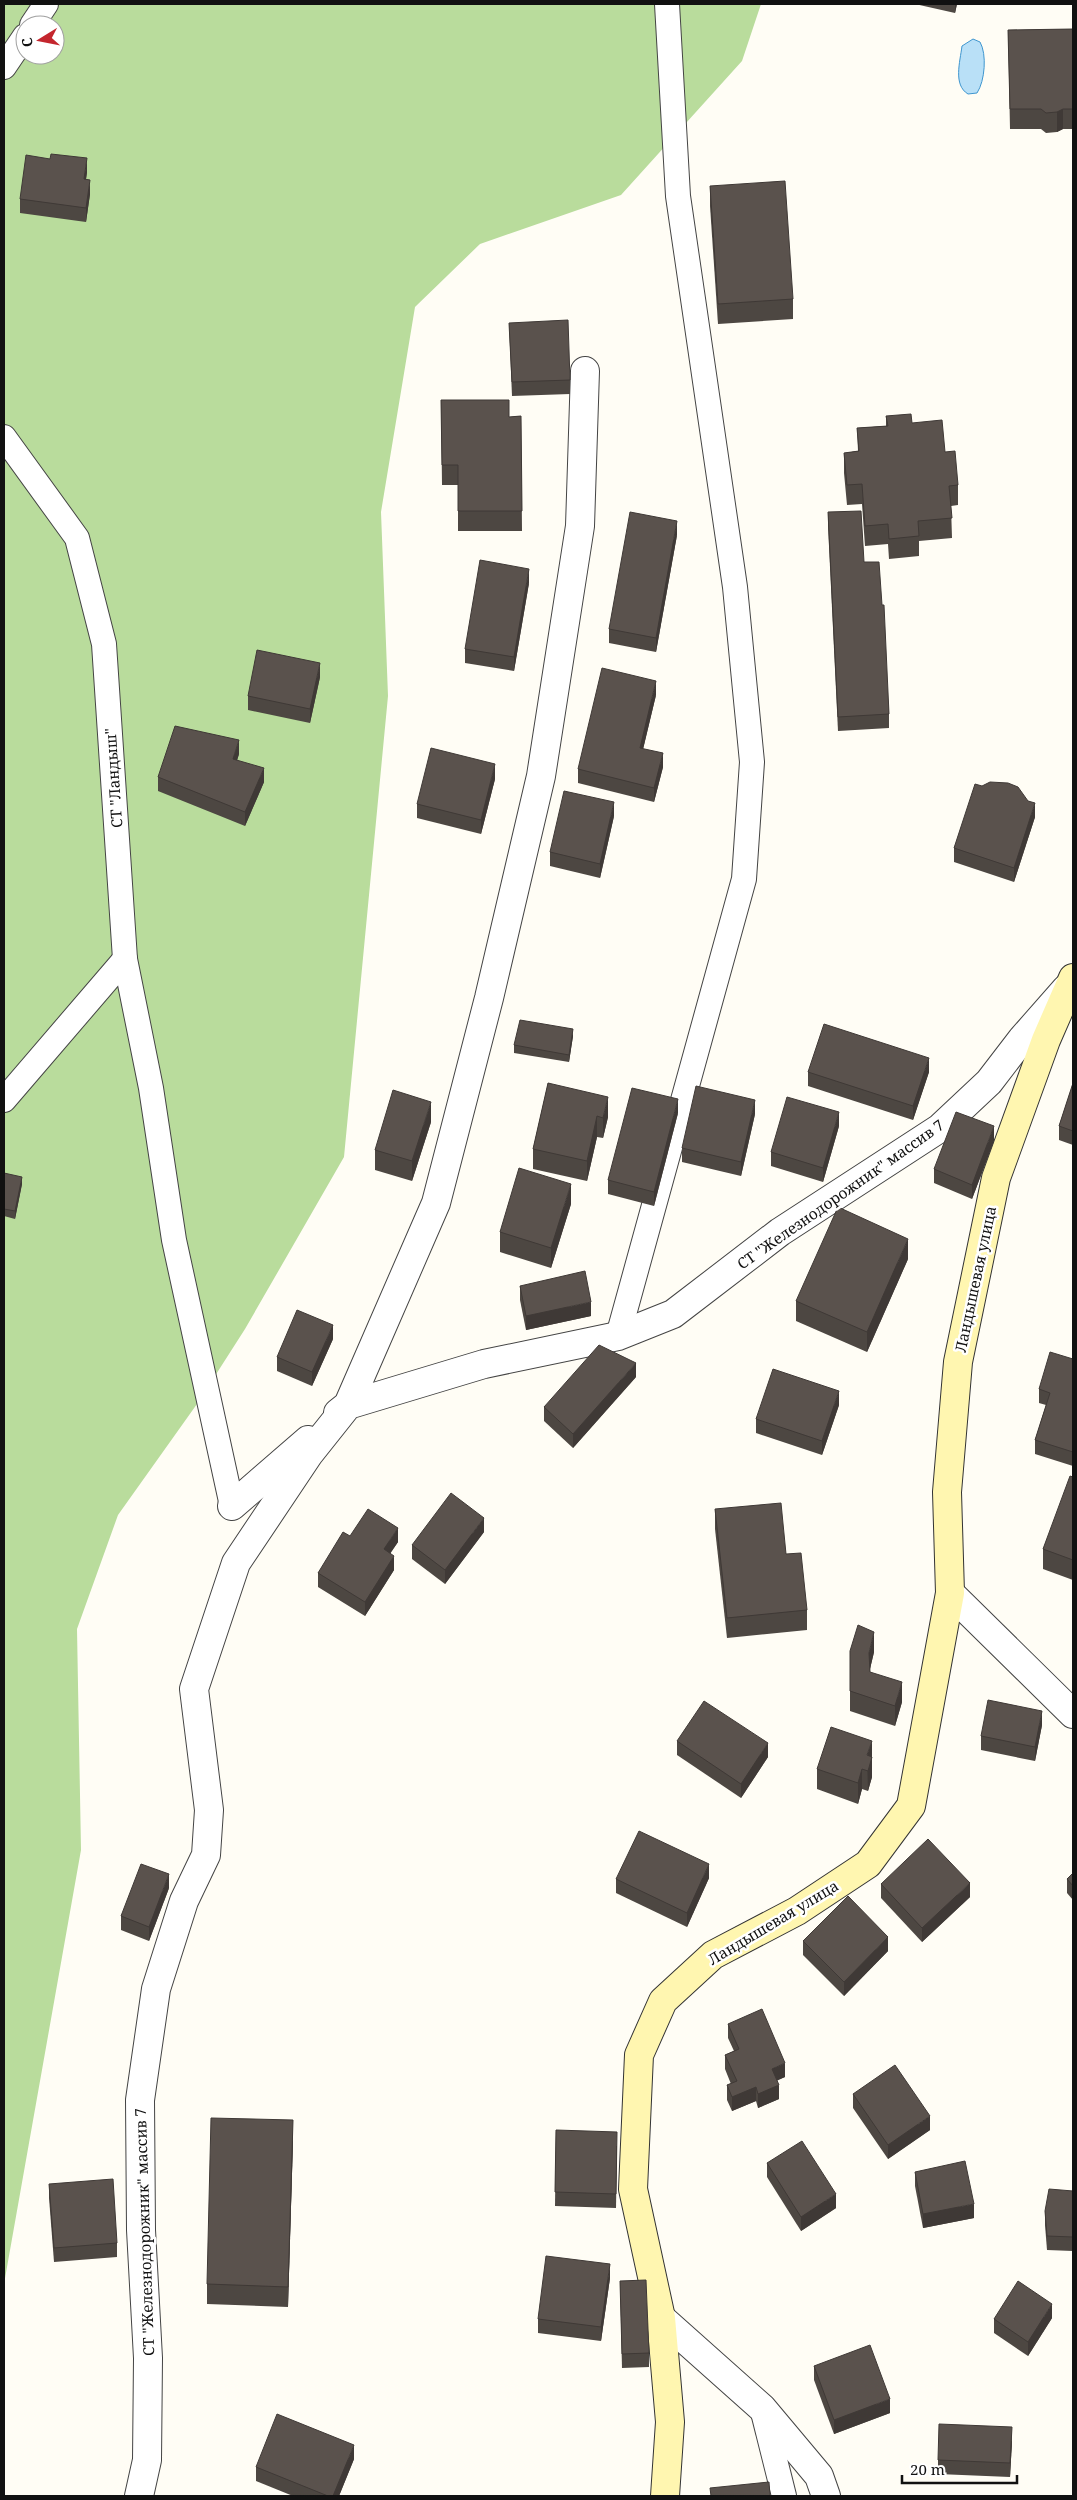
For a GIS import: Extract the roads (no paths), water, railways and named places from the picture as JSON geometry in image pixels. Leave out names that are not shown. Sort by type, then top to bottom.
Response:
[{"type":"street","points":[[232,1506],[348,1405],[436,1203],[489,998],[541,776],[580,526],[585,371]]},
{"type":"street","name":"СТ \"Железнодорожник\" массив 7","points":[[138,2496],[147,2460],[148,2358],[141,2230],[140,2100],[156,1989],[184,1901],[206,1855],[209,1810],[194,1689],[236,1563],[309,1454],[348,1405],[484,1364],[618,1336],[673,1314],[780,1232],[940,1128],[989,1082],[1022,1039],[1071,983]]},
{"type":"street","name":"Ландышевая улица","points":[[665,2496],[670,2422],[661,2318],[633,2189],[639,2055],[663,2001],[713,1955],[797,1911],[868,1864],[911,1806],[950,1593],[947,1492],[958,1362],[996,1178],[1071,983]]},
{"type":"street","points":[[950,1593],[1073,1714]]},
{"type":"street","points":[[661,2318],[762,2408],[819,2476],[826,2496]]},
{"type":"lane","points":[[39,15],[46,4]]},
{"type":"lane","points":[[618,1336],[744,879],[752,762],[735,587],[678,196],[668,4]]},
{"type":"lane","points":[[4,67],[15,51]]},
{"type":"lane","name":"СТ \"Ландыш\"","points":[[4,437],[77,538],[104,644],[125,959],[151,1088],[174,1240],[232,1506]]},
{"type":"lane","points":[[4,1100],[125,959]]},
{"type":"lane","points":[[762,2408],[784,2496]]},
{"type":"water","points":[[973,39],[980,42],[982,47],[984,68],[982,82],[977,93],[968,94],[960,85],[959,66],[962,46]]}]
